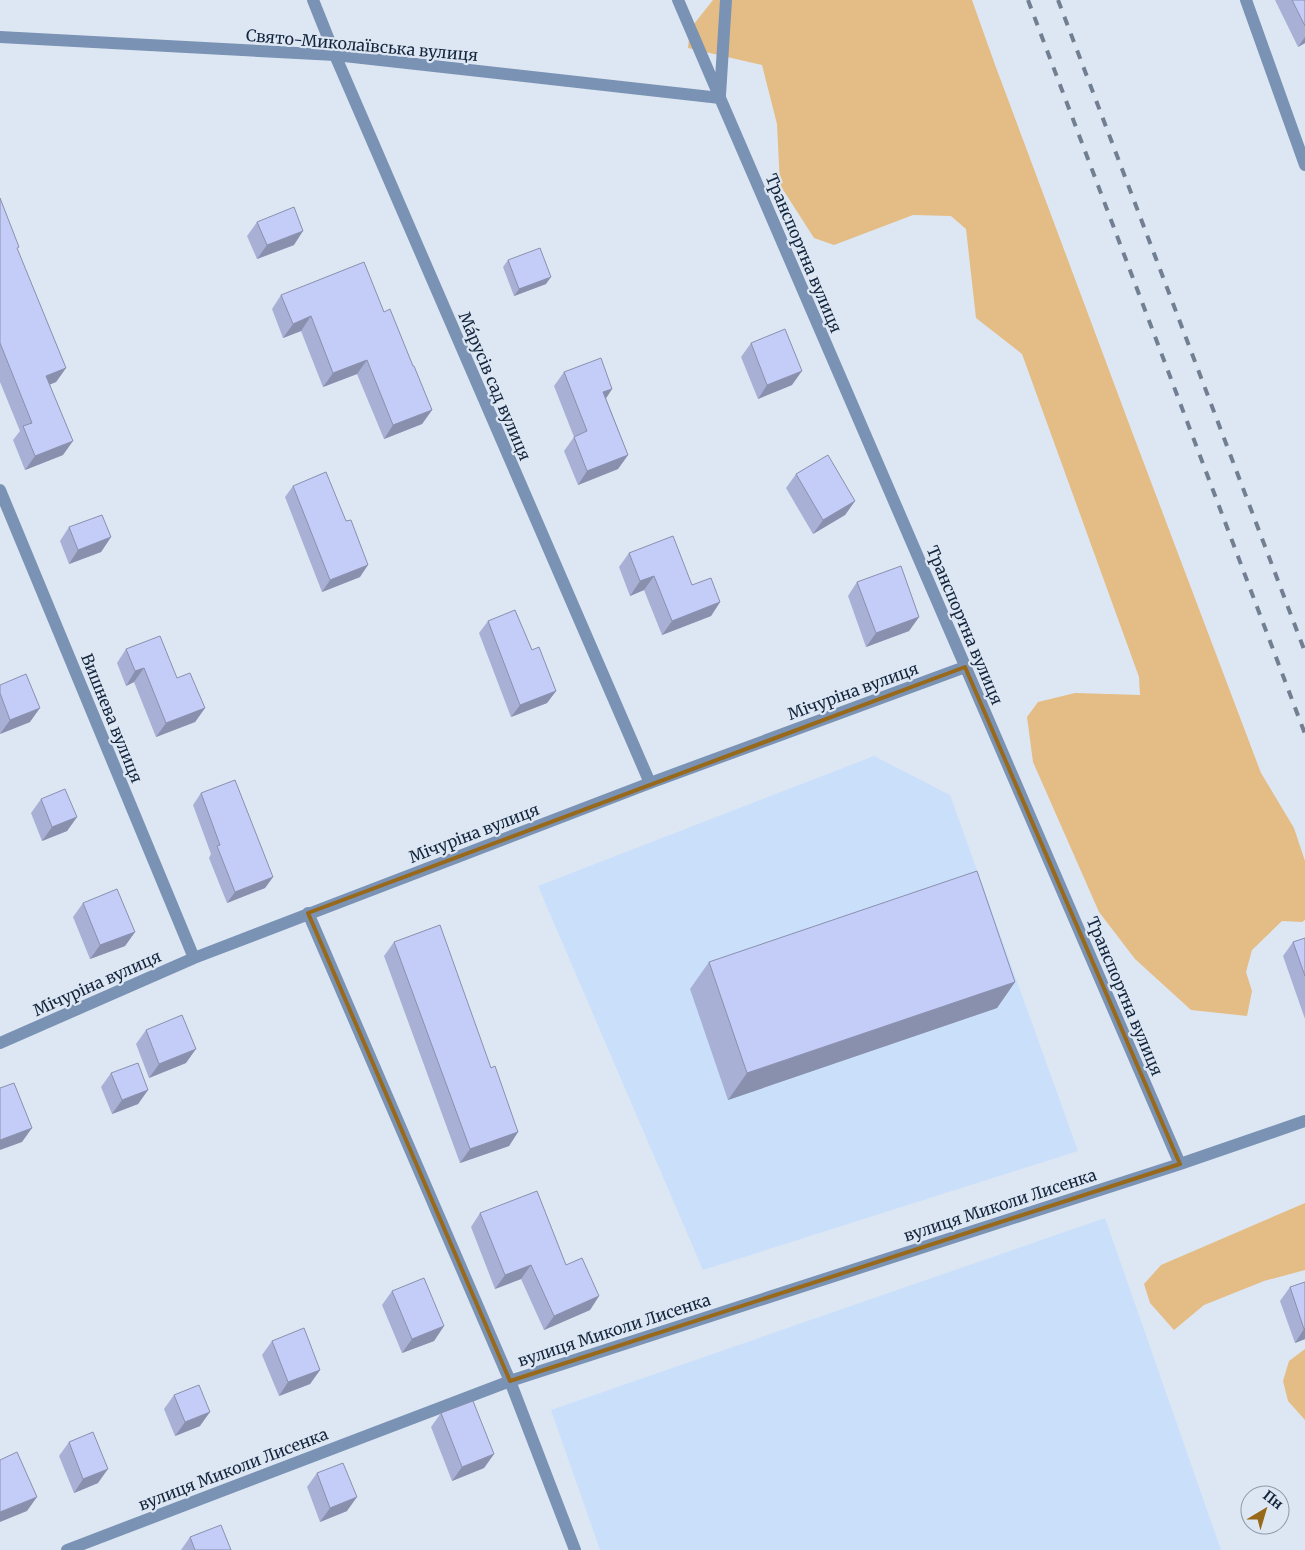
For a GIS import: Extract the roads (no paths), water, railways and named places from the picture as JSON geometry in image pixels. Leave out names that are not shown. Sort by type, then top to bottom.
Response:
[{"type":"street","name":"Мáрусів сад вулиця","points":[[313,0],[335,55],[650,783]]},
{"type":"street","name":"Транспортна вулиця","points":[[678,0],[1180,1164]]},
{"type":"street","points":[[720,98],[726,0]]},
{"type":"street","points":[[1246,0],[1305,165]]},
{"type":"street","name":"Свято-Миколаївська вулиця","points":[[0,37],[335,55],[720,98]]},
{"type":"street","name":"Вишнева вулиця","points":[[0,490],[194,958]]},
{"type":"street","name":"Мічуріна вулиця","points":[[0,1043],[194,958],[650,783],[965,667]]},
{"type":"street","points":[[308,914],[510,1381],[576,1550]]},
{"type":"street","name":"вулиця Миколи Лисенка","points":[[67,1550],[510,1381],[1180,1164],[1305,1121]]},
{"type":"railway","points":[[1028,0],[1305,734]]},
{"type":"railway","points":[[1058,0],[1305,652]]}]
